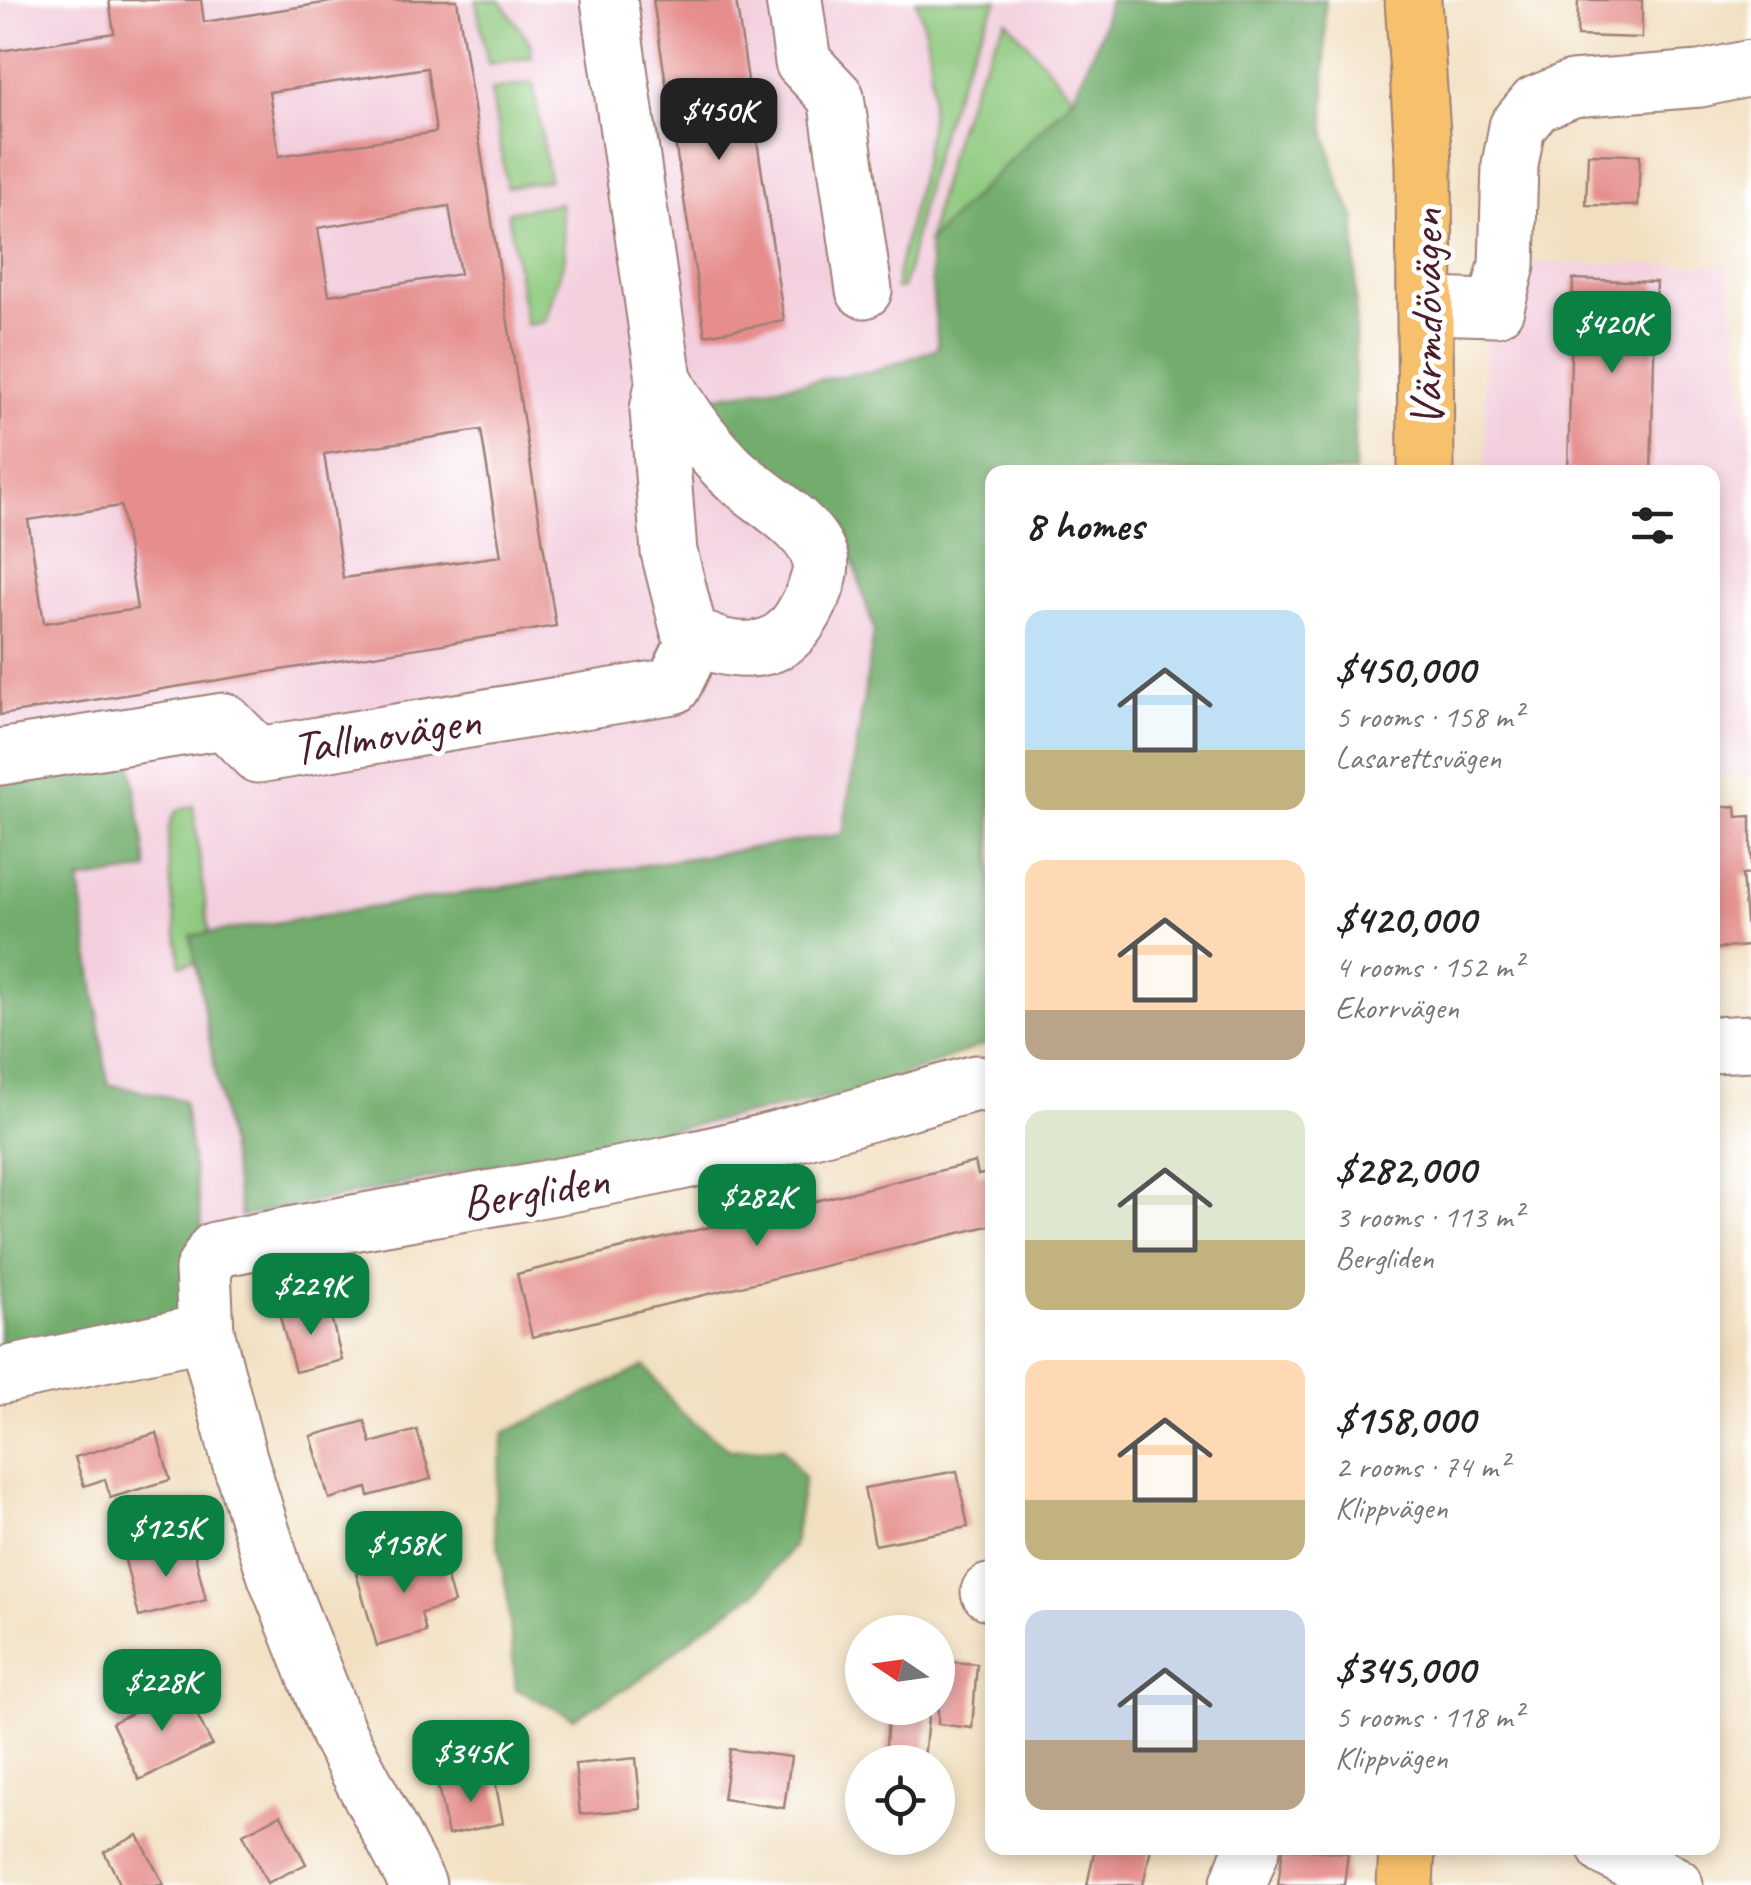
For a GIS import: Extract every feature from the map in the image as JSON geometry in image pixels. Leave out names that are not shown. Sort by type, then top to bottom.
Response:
[{"type":"main road","name":"Värmdövägen","points":[[1413,0],[1424,164],[1426,465]]},
{"type":"main road","name":"Värmdövägen","points":[[1424,164],[1432,0]]},
{"type":"main road","points":[[1405,1885],[1407,1855]]},
{"type":"street","points":[[609,0],[664,379],[658,410],[670,552],[688,628],[696,637],[718,646],[764,648],[782,639],[797,624],[811,600],[820,560],[805,531],[728,468],[688,421],[664,379]]},
{"type":"street","points":[[794,0],[803,62],[836,97],[864,290]]},
{"type":"street","points":[[1427,306],[1496,308],[1507,265],[1510,165],[1518,127],[1536,104],[1572,89],[1700,78],[1751,68]]},
{"type":"street","name":"Tallmovägen","points":[[0,757],[224,721],[258,755],[673,686],[696,637]]},
{"type":"street","points":[[1720,1045],[1751,1043]]},
{"type":"street","name":"Bergliden","points":[[418,1885],[339,1735],[275,1574],[238,1458],[206,1332],[202,1270],[214,1250],[326,1226],[665,1166],[976,1083],[985,1084]]},
{"type":"street","points":[[0,1376],[206,1332]]},
{"type":"street","points":[[1238,1885],[1249,1855]]},
{"type":"street","points":[[1619,1855],[1675,1885]]},
{"type":"shaded area","points":[[0,0],[1109,0],[1100,35],[1073,97],[928,242],[938,348],[875,371],[704,398],[764,460],[841,522],[874,631],[843,835],[858,1092],[196,1259],[173,1319],[0,1357]]},
{"type":"shaded area","points":[[1485,263],[1728,265],[1751,424],[1751,775],[1720,777],[1720,465],[1485,465]]},
{"type":"green space","points":[[476,0],[500,0],[530,43],[532,57],[488,64]]},
{"type":"green space","points":[[916,0],[998,0],[953,98],[931,167],[907,273],[902,288],[895,289],[931,111],[927,39]]},
{"type":"green space","points":[[1109,0],[1325,0],[1325,131],[1340,186],[1356,220],[1354,465],[985,465],[985,1045],[858,1092],[241,1217],[191,936],[843,834],[874,631],[842,522],[764,460],[703,398],[875,371],[938,348],[928,242],[1073,97],[1100,35]]},
{"type":"green space","points":[[1007,20],[1073,97],[928,242],[958,127]]},
{"type":"green space","points":[[533,83],[549,180],[507,187],[491,90]]},
{"type":"green space","points":[[560,203],[565,256],[545,322],[526,325],[508,212]]},
{"type":"green space","points":[[131,761],[148,870],[79,881],[108,1084],[183,1100],[202,1226],[196,1259],[173,1319],[0,1357],[0,781]]},
{"type":"green space","points":[[193,806],[209,933],[192,936],[196,962],[181,965],[169,864],[169,826],[177,811]]},
{"type":"green space","points":[[645,1366],[679,1411],[730,1450],[783,1448],[804,1478],[793,1546],[759,1590],[702,1629],[643,1678],[574,1718],[516,1689],[507,1594],[493,1517],[504,1433]]},
{"type":"building","points":[[109,0],[201,0],[204,22],[343,0],[457,0],[556,626],[0,715],[0,51],[114,33]],"holes":[[[427,68],[436,132],[279,156],[269,92]],[[449,206],[460,274],[329,295],[318,228]],[[481,430],[501,556],[343,578],[324,454]],[[121,506],[137,609],[44,623],[28,520]]]},
{"type":"building","points":[[653,0],[736,0],[784,321],[705,335]]},
{"type":"building","points":[[1578,0],[1642,0],[1642,38],[1577,36]]},
{"type":"building","points":[[1588,154],[1640,155],[1638,206],[1586,205]]},
{"type":"building","points":[[1573,279],[1656,282],[1651,465],[1568,465]]},
{"type":"building","points":[[1736,806],[1737,817],[1751,816],[1751,874],[1742,875],[1748,946],[1720,948],[1720,807]]},
{"type":"building","points":[[975,1162],[978,1175],[985,1174],[985,1227],[532,1337],[517,1274]]},
{"type":"building","points":[[328,1305],[342,1360],[295,1372],[280,1317]]},
{"type":"building","points":[[365,1421],[371,1443],[417,1430],[431,1479],[369,1496],[367,1488],[329,1499],[311,1436]]},
{"type":"building","points":[[157,1433],[170,1480],[110,1498],[105,1479],[84,1486],[75,1457]]},
{"type":"building","points":[[957,1471],[968,1527],[875,1545],[864,1488]]},
{"type":"building","points":[[192,1543],[206,1600],[139,1617],[125,1560]]},
{"type":"building","points":[[439,1550],[454,1603],[421,1613],[426,1632],[377,1646],[356,1573]]},
{"type":"building","points":[[955,1662],[977,1664],[972,1728],[946,1725],[955,1725]]},
{"type":"building","points":[[184,1688],[212,1745],[139,1780],[112,1723]]},
{"type":"building","points":[[888,1725],[927,1725],[925,1745],[886,1745]]},
{"type":"building","points":[[730,1749],[791,1757],[784,1808],[723,1799]]},
{"type":"building","points":[[636,1758],[641,1809],[580,1814],[575,1764]]},
{"type":"building","points":[[494,1775],[503,1823],[448,1835],[438,1786]]},
{"type":"building","points":[[281,1815],[306,1864],[267,1883],[243,1834]]},
{"type":"building","points":[[138,1835],[164,1885],[121,1885],[104,1852]]},
{"type":"building","points":[[1093,1855],[1149,1855],[1143,1885],[1087,1885]]},
{"type":"building","points":[[1282,1855],[1348,1855],[1344,1885],[1278,1885]]}]
